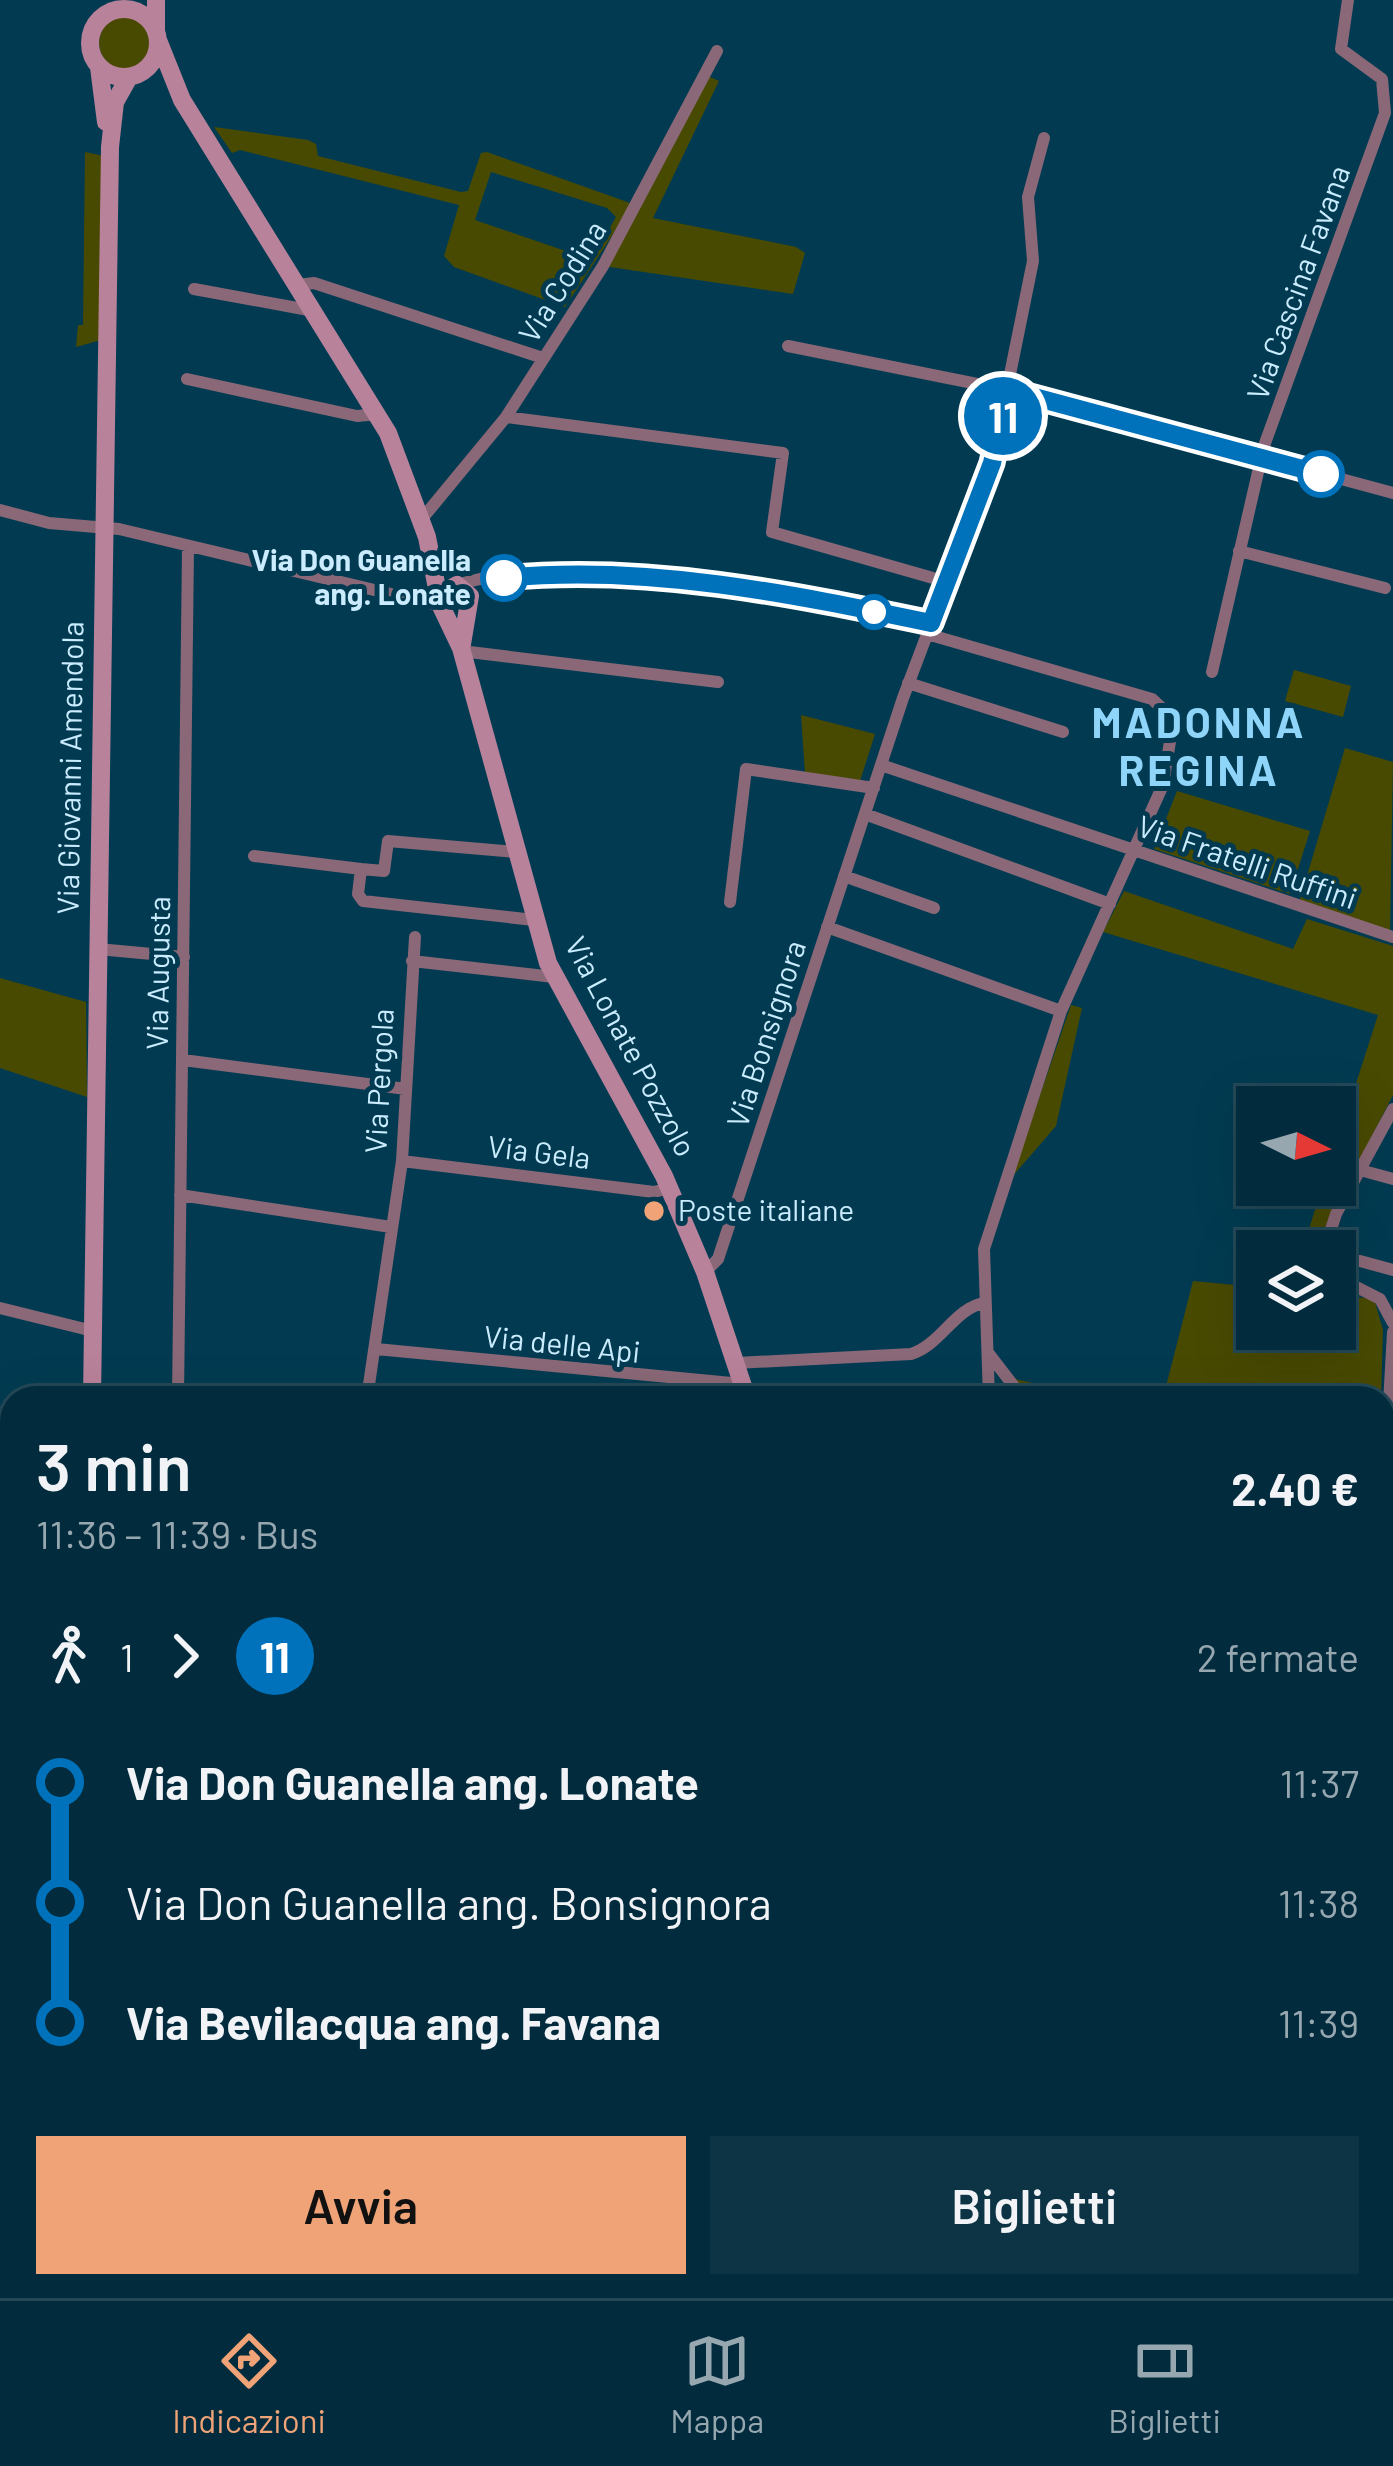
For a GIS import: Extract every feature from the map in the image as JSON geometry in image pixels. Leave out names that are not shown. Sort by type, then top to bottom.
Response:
[{"type":"street","points":[[97,0],[90,47],[99,67],[110,138]]},
{"type":"street","points":[[110,138],[115,101],[132,77],[155,58],[156,0]]},
{"type":"street","name":"Via Cascina Favana","points":[[1213,672],[1262,459],[1384,113],[1382,80],[1341,49],[1348,0]]},
{"type":"street","points":[[95,26],[105,15],[128,5],[146,16],[182,100],[378,414],[424,528]]},
{"type":"street","name":"Via Codina","points":[[424,528],[506,417],[634,213],[717,51]]},
{"type":"street","points":[[99,67],[158,81],[182,100]]},
{"type":"street","name":"Via Giovanni Amendola","points":[[92,1386],[110,138]]},
{"type":"street","name":"Via Bonsignora","points":[[705,1272],[718,1259],[908,683],[992,463],[1035,250],[1028,197],[1044,138]]},
{"type":"street","points":[[298,285],[314,283],[543,358]]},
{"type":"street","points":[[194,289],[314,311]]},
{"type":"street","points":[[788,346],[1008,390],[1393,493]]},
{"type":"street","points":[[187,379],[357,416],[378,414]]},
{"type":"street","points":[[506,417],[782,452],[772,532],[947,581]]},
{"type":"street","points":[[0,510],[49,523],[104,526],[188,548],[454,599],[489,580],[590,571],[782,594],[929,628],[1147,698],[1165,710],[1172,729],[1152,817],[1061,1012],[984,1250],[989,1386]]},
{"type":"street","name":"Via Lonate Pozzolo","points":[[424,528],[454,599],[461,650],[534,920],[554,977],[669,1188],[705,1272],[743,1386]]},
{"type":"street","points":[[103,600],[113,550],[136,536]]},
{"type":"street","name":"Via Augusta","points":[[178,1386],[188,548]]},
{"type":"street","points":[[1239,551],[1385,588]]},
{"type":"street","points":[[461,650],[718,682]]},
{"type":"street","points":[[908,683],[1063,732]]},
{"type":"street","name":"Via Fratelli Ruffini","points":[[881,765],[1393,937]]},
{"type":"street","points":[[730,902],[746,769],[874,788]]},
{"type":"street","points":[[865,814],[1110,904]]},
{"type":"street","points":[[254,856],[384,871],[388,841],[515,853]]},
{"type":"street","points":[[361,868],[361,900],[534,920]]},
{"type":"street","points":[[844,876],[934,908]]},
{"type":"street","points":[[827,927],[1061,1012]]},
{"type":"street","name":"Via Pergola","points":[[370,1386],[402,1161],[415,937]]},
{"type":"street","points":[[98,949],[184,957]]},
{"type":"street","points":[[412,962],[554,977]]},
{"type":"street","points":[[183,1060],[406,1089]]},
{"type":"street","points":[[1333,1230],[1393,1108]]},
{"type":"street","name":"Via Gela","points":[[402,1161],[654,1192],[669,1188]]},
{"type":"street","points":[[1360,1170],[1393,1179]]},
{"type":"street","points":[[180,1195],[391,1226]]},
{"type":"street","points":[[1360,1261],[1393,1270]]},
{"type":"street","points":[[1356,1287],[1380,1299],[1393,1334],[1392,1386]]},
{"type":"street","points":[[736,1363],[916,1353],[973,1306],[985,1303]]},
{"type":"street","points":[[0,1308],[94,1330]]},
{"type":"street","name":"Via delle Api","points":[[376,1349],[701,1386]]},
{"type":"street","points":[[989,1354],[1013,1386]]},
{"type":"shaded area","points":[[125,17],[143,25],[151,43],[143,61],[125,69],[107,61],[99,43],[107,25]]},
{"type":"shaded area","points":[[703,74],[719,81],[653,218],[796,247],[805,253],[793,294],[603,266]]},
{"type":"shaded area","points":[[214,127],[308,140],[316,144],[318,156],[461,192],[468,191],[481,153],[487,152],[633,204],[565,307],[454,267],[444,256],[459,205],[240,150],[232,153]],"holes":[[[491,172],[607,208],[616,217],[608,231],[593,231],[595,250],[589,259],[475,220]]]},
{"type":"shaded area","points":[[85,152],[104,156],[101,340],[76,347],[78,325],[83,325]]},
{"type":"shaded area","points":[[1294,670],[1351,686],[1343,717],[1285,701]]},
{"type":"shaded area","points":[[801,715],[875,734],[860,781],[805,773]]},
{"type":"shaded area","points":[[1345,748],[1393,762],[1390,932],[1298,906]]},
{"type":"shaded area","points":[[1177,791],[1310,831],[1290,894],[1154,849]]},
{"type":"shaded area","points":[[1124,891],[1293,949],[1307,919],[1393,946],[1393,1095],[1356,1167],[1355,1086],[1378,1015],[1103,932]]},
{"type":"shaded area","points":[[0,978],[86,1002],[87,1097],[0,1068]]},
{"type":"shaded area","points":[[1071,1005],[1082,1008],[1056,1126],[1012,1177]]},
{"type":"shaded area","points":[[1316,1206],[1336,1206],[1324,1230],[1309,1230]]},
{"type":"shaded area","points":[[1193,1281],[1236,1285],[1236,1350],[1356,1350],[1356,1297],[1374,1299],[1383,1330],[1381,1386],[1166,1386]]},
{"type":"shaded area","points":[[1015,1379],[1046,1386],[1021,1386]]},
{"type":"bus line","name":"11","points":[[504,578],[590,571],[782,594],[931,623],[992,463],[1008,390],[1321,474]]},
{"type":"place","name":"Via Don Guanella ang. Lonate","points":[[504,578]]},
{"type":"place","name":"Poste italiane","points":[[654,1211]]},
{"type":"district","name":"MADONNA REGINA","points":[[1199,747]]}]
